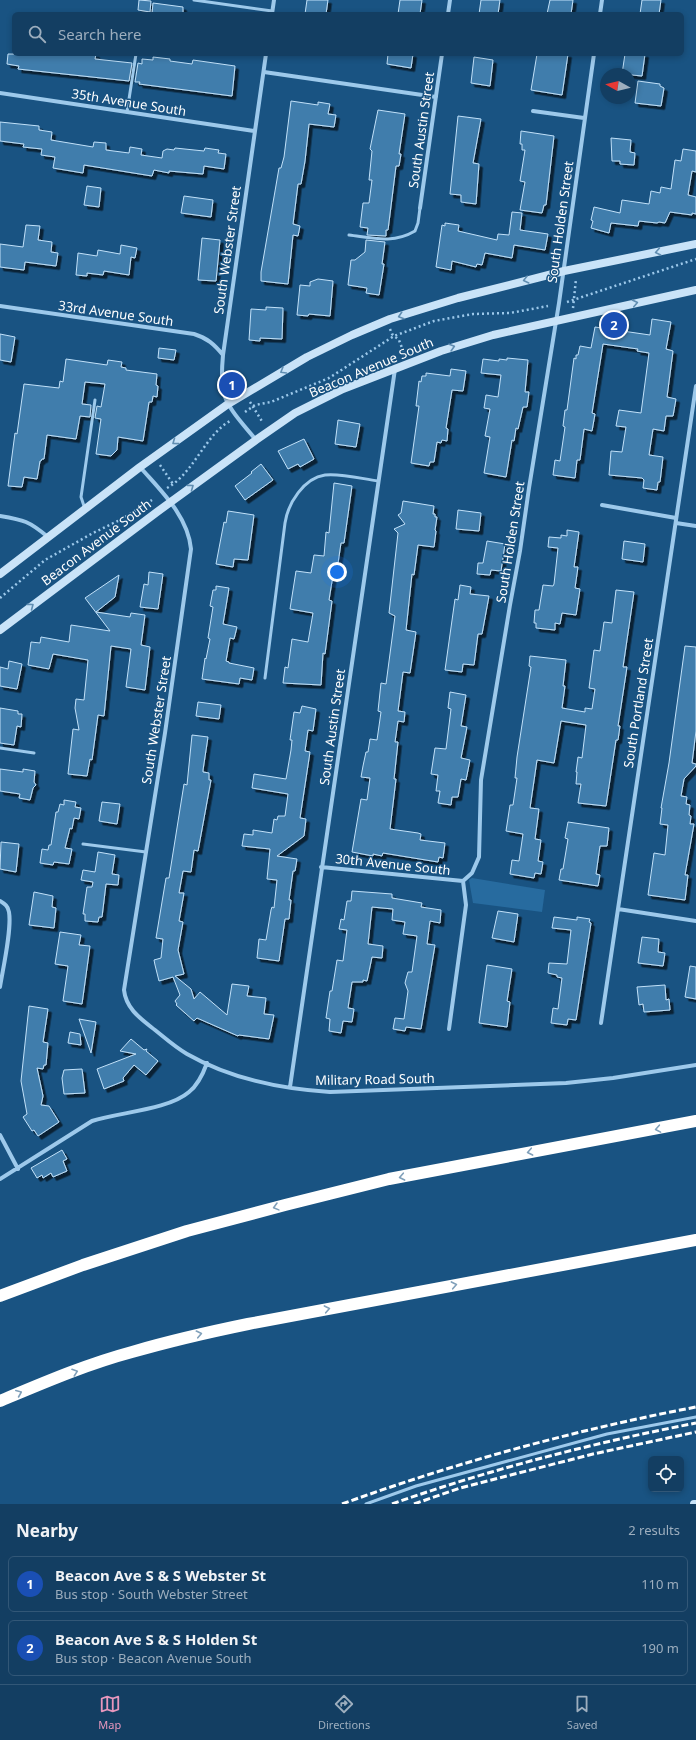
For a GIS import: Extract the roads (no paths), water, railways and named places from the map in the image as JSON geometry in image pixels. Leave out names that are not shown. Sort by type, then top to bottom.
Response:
[{"type":"highway","points":[[0,1296],[83,1265],[187,1231],[284,1205],[389,1179],[696,1122]]},
{"type":"highway","points":[[0,1400],[130,1352],[187,1337],[696,1240]]},
{"type":"main road","points":[[0,574],[85,509],[228,404],[307,357],[352,335],[387,321],[458,298],[564,271],[696,244]]},
{"type":"main road","name":"Beacon Avenue South","points":[[0,630],[170,502],[256,440],[302,410],[343,389],[440,350],[493,335],[696,290]]},
{"type":"street","points":[[272,12],[274,0]]},
{"type":"street","points":[[448,12],[450,0]]},
{"type":"street","points":[[600,12],[602,0]]},
{"type":"street","name":"South Webster Street","points":[[256,440],[228,404],[223,391],[223,354],[266,56]]},
{"type":"street","name":"South Austin Street","points":[[420,208],[442,56]]},
{"type":"street","name":"South Holden Street","points":[[463,881],[472,873],[479,857],[481,780],[520,551],[564,271],[594,56]]},
{"type":"street","points":[[264,72],[436,98]]},
{"type":"street","name":"35th Avenue South","points":[[0,93],[254,131]]},
{"type":"street","points":[[533,111],[584,118]]},
{"type":"street","name":"33rd Avenue South","points":[[0,306],[194,334],[205,338],[223,354]]},
{"type":"street","name":"South Austin Street","points":[[290,1087],[395,369]]},
{"type":"street","name":"South Portland Street","points":[[601,1023],[696,386]]},
{"type":"street","name":"South Webster Street","points":[[124,990],[191,549],[187,528],[170,502],[140,468]]},
{"type":"street","points":[[602,505],[676,520],[696,526]]},
{"type":"street","points":[[0,516],[27,522],[48,537]]},
{"type":"street","name":"30th Avenue South","points":[[321,867],[463,881]]},
{"type":"street","points":[[449,1029],[466,905],[463,881]]},
{"type":"street","points":[[0,901],[6,905],[9,912],[9,924],[0,987]]},
{"type":"street","points":[[618,909],[696,921]]},
{"type":"street","name":"Military Road South","points":[[124,990],[125,999],[141,1019],[186,1053],[229,1073],[257,1081],[290,1087],[330,1092],[566,1083],[613,1078],[696,1065]]},
{"type":"street","points":[[0,1179],[92,1121],[159,1105],[182,1097],[191,1091],[200,1079],[207,1063]]},
{"type":"street","points":[[0,1135],[18,1169]]},
{"type":"lane","points":[[194,0],[272,12]]},
{"type":"lane","points":[[127,112],[136,56]]},
{"type":"lane","points":[[349,235],[400,239],[415,231],[418,223],[420,208]]},
{"type":"lane","points":[[85,509],[81,497],[95,400]]},
{"type":"lane","points":[[265,678],[285,523],[287,513],[295,498],[307,484],[324,475],[378,481]]},
{"type":"lane","points":[[0,748],[34,753]]},
{"type":"lane","points":[[84,844],[146,852]]},
{"type":"lane","points":[[366,1504],[416,1486],[599,1436],[696,1417]]},
{"type":"railway","points":[[342,1504],[429,1474],[517,1448],[606,1426],[696,1407]]},
{"type":"railway","points":[[392,1504],[467,1479],[542,1458],[619,1439],[696,1423]]},
{"type":"railway","points":[[414,1504],[460,1488],[593,1454],[696,1432]]},
{"type":"place","name":"Beacon Ave S & S Holden St","points":[[614,325]]},
{"type":"place","name":"Beacon Ave S & S Webster St","points":[[232,385]]}]
